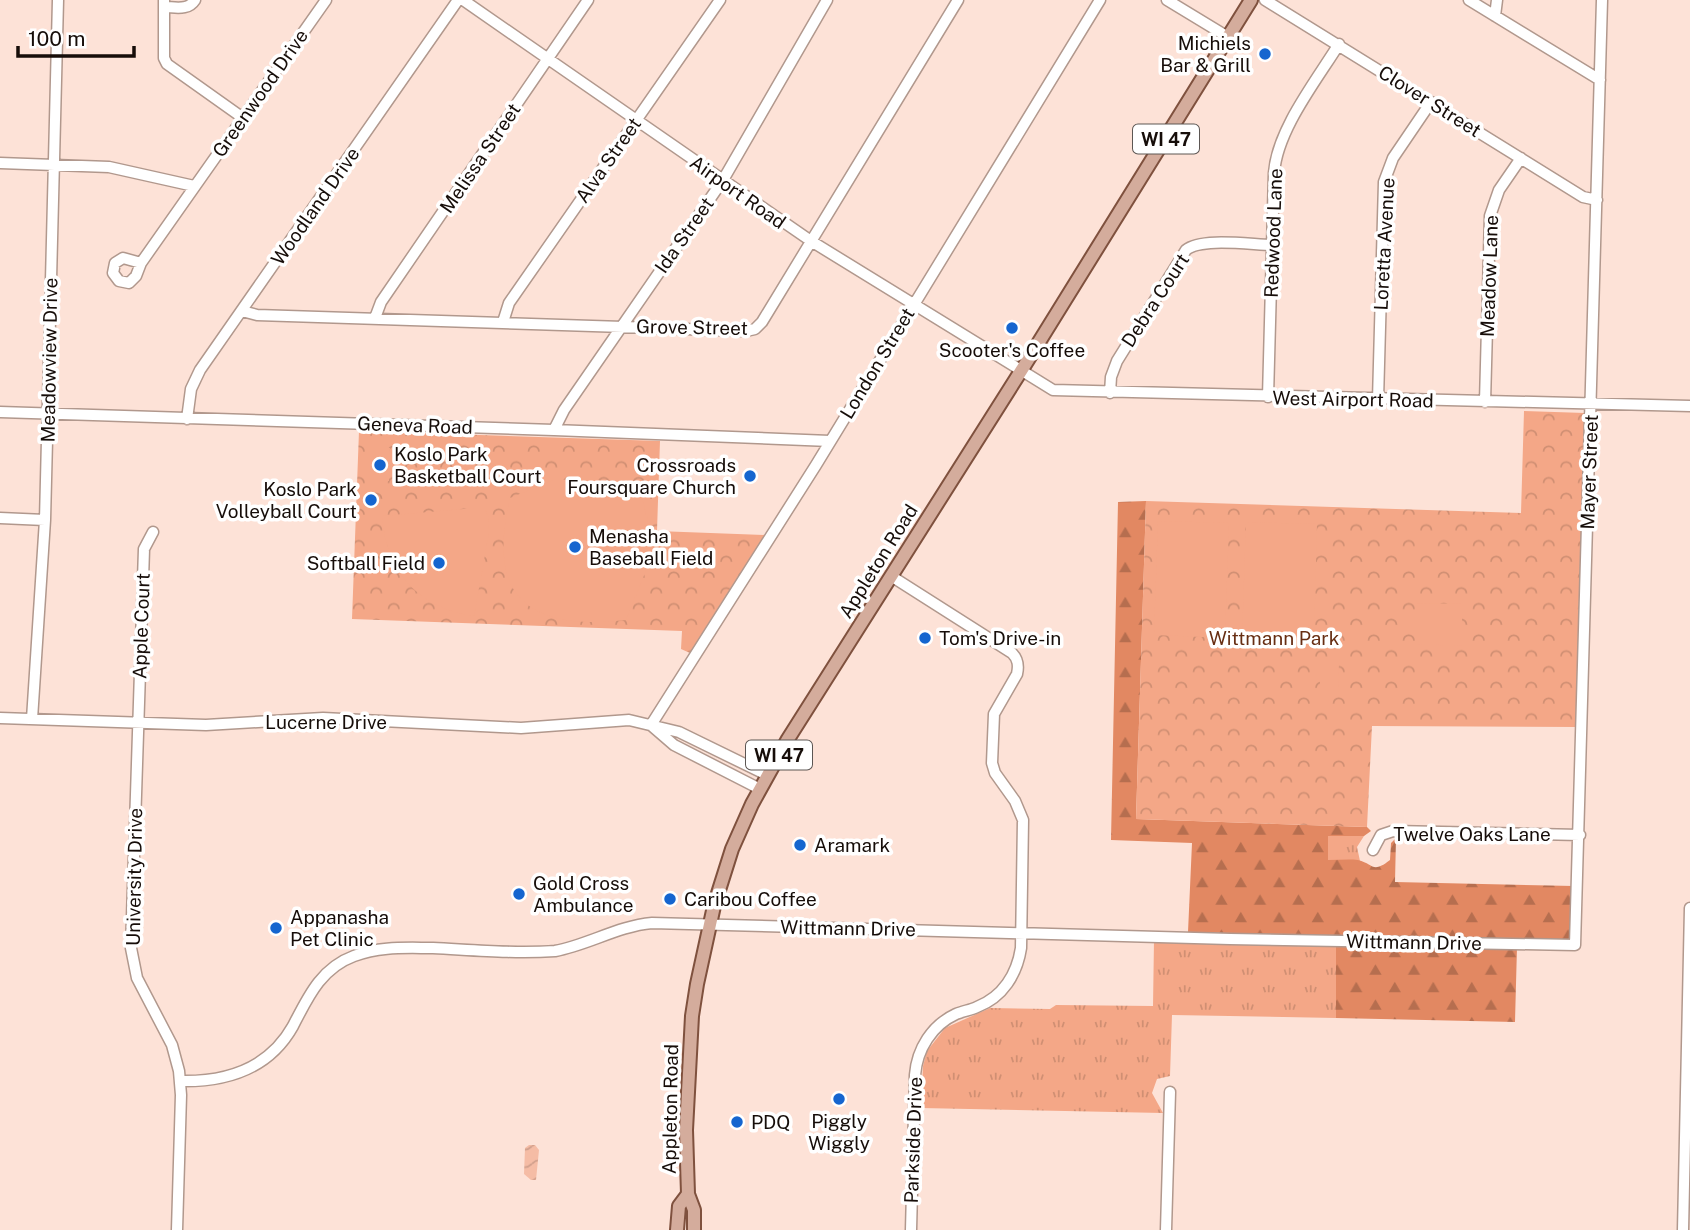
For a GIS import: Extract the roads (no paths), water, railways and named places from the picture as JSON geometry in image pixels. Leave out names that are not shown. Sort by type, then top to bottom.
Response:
[{"type":"main road","name":"Appleton Road","points":[[694,1230],[694,1210],[688,1195],[686,1130],[689,1048],[697,984],[709,925],[732,849],[767,775],[1251,0]]},
{"type":"main road","name":"Appleton Road","points":[[677,1230],[679,1206],[688,1195]]},
{"type":"street","name":"Meadowview Drive","points":[[32,719],[45,520],[58,0]]},
{"type":"street","points":[[195,0],[185,8],[164,4],[164,55],[167,64],[243,118]]},
{"type":"street","name":"Greenwood Drive","points":[[141,263],[326,0]]},
{"type":"street","name":"Airport Road","points":[[461,0],[811,241],[1021,371]]},
{"type":"street","name":"Woodland Drive","points":[[187,419],[189,396],[196,376],[461,0]]},
{"type":"street","name":"Melissa Street","points":[[375,318],[381,302],[589,0]]},
{"type":"street","name":"Alva Street","points":[[503,322],[509,303],[719,0]]},
{"type":"street","name":"Ida Street","points":[[554,429],[564,410],[723,180],[827,0]]},
{"type":"street","name":"Grove Street","points":[[242,312],[747,331],[755,329],[762,322],[958,0]]},
{"type":"street","name":"London Street","points":[[651,725],[831,441],[1100,0]]},
{"type":"street","points":[[1167,0],[1228,37]]},
{"type":"street","name":"Clover Street","points":[[1265,0],[1583,197],[1597,200]]},
{"type":"street","points":[[1469,0],[1600,80]]},
{"type":"street","points":[[1495,16],[1497,0]]},
{"type":"street","name":"Mayer Street","points":[[1575,945],[1602,0]]},
{"type":"street","name":"Redwood Lane","points":[[1268,397],[1274,173],[1279,146],[1339,44]]},
{"type":"street","name":"Loretta Avenue","points":[[1378,400],[1384,182],[1393,158],[1431,102]]},
{"type":"street","name":"Meadow Lane","points":[[1485,402],[1490,216],[1499,190],[1521,158]]},
{"type":"street","points":[[0,163],[109,167],[194,186]]},
{"type":"street","name":"Debra Court","points":[[1110,393],[1111,377],[1117,361],[1186,250],[1202,243],[1272,245]]},
{"type":"street","name":"West Airport Road","points":[[1021,371],[1053,390],[1110,393],[1690,406]]},
{"type":"street","name":"Geneva Road","points":[[0,412],[554,429],[831,441]]},
{"type":"street","points":[[0,518],[45,520]]},
{"type":"street","name":"Apple Court","points":[[138,723],[144,549],[153,532]]},
{"type":"street","name":"Parkside Drive","points":[[891,576],[1012,653],[1018,662],[1017,674],[994,714],[992,763],[999,782],[1015,801],[1023,820],[1018,964],[1006,986],[990,1001],[958,1013],[938,1026],[918,1056],[915,1076],[911,1230]]},
{"type":"street","name":"Lucerne Drive","points":[[0,718],[206,725],[323,718],[522,728],[629,720],[679,732],[767,775]]},
{"type":"street","name":"University Drive","points":[[138,723],[131,948],[142,990],[172,1045],[180,1081],[177,1230]]},
{"type":"street","points":[[651,725],[674,745],[760,789]]},
{"type":"street","name":"Twelve Oaks Lane","points":[[1373,850],[1381,835],[1393,831],[1580,835]]},
{"type":"street","points":[[1684,1230],[1687,1214],[1690,908]]},
{"type":"street","name":"Wittmann Drive","points":[[180,1081],[213,1081],[256,1065],[286,1036],[308,995],[338,964],[363,953],[396,947],[555,951],[638,925],[664,923],[1575,945]]},
{"type":"street","points":[[1167,1230],[1170,1092]]},
{"type":"water","points":[[535,1145],[539,1150],[536,1180],[531,1180],[524,1174],[525,1148]]},
{"type":"place","name":"Michiels Bar & Grill","points":[[1265,54]]},
{"type":"place","name":"Scooter's Coffee","points":[[1012,328]]},
{"type":"place","name":"Koslo Park Basketball Court","points":[[380,465]]},
{"type":"place","name":"Crossroads Foursquare Church","points":[[750,476]]},
{"type":"place","name":"Koslo Park Volleyball Court","points":[[371,500]]},
{"type":"place","name":"Menasha Baseball Field","points":[[575,547]]},
{"type":"place","name":"Softball Field","points":[[439,563]]},
{"type":"place","name":"Tom's Drive-in","points":[[925,638]]},
{"type":"place","name":"Aramark","points":[[800,845]]},
{"type":"place","name":"Gold Cross Ambulance","points":[[519,894]]},
{"type":"place","name":"Caribou Coffee","points":[[670,899]]},
{"type":"place","name":"Appanasha Pet Clinic","points":[[276,928]]},
{"type":"place","name":"Piggly Wiggly","points":[[839,1099]]},
{"type":"place","name":"PDQ","points":[[737,1122]]},
{"type":"park label","name":"Wittmann Park","points":[[1274,638]]}]
